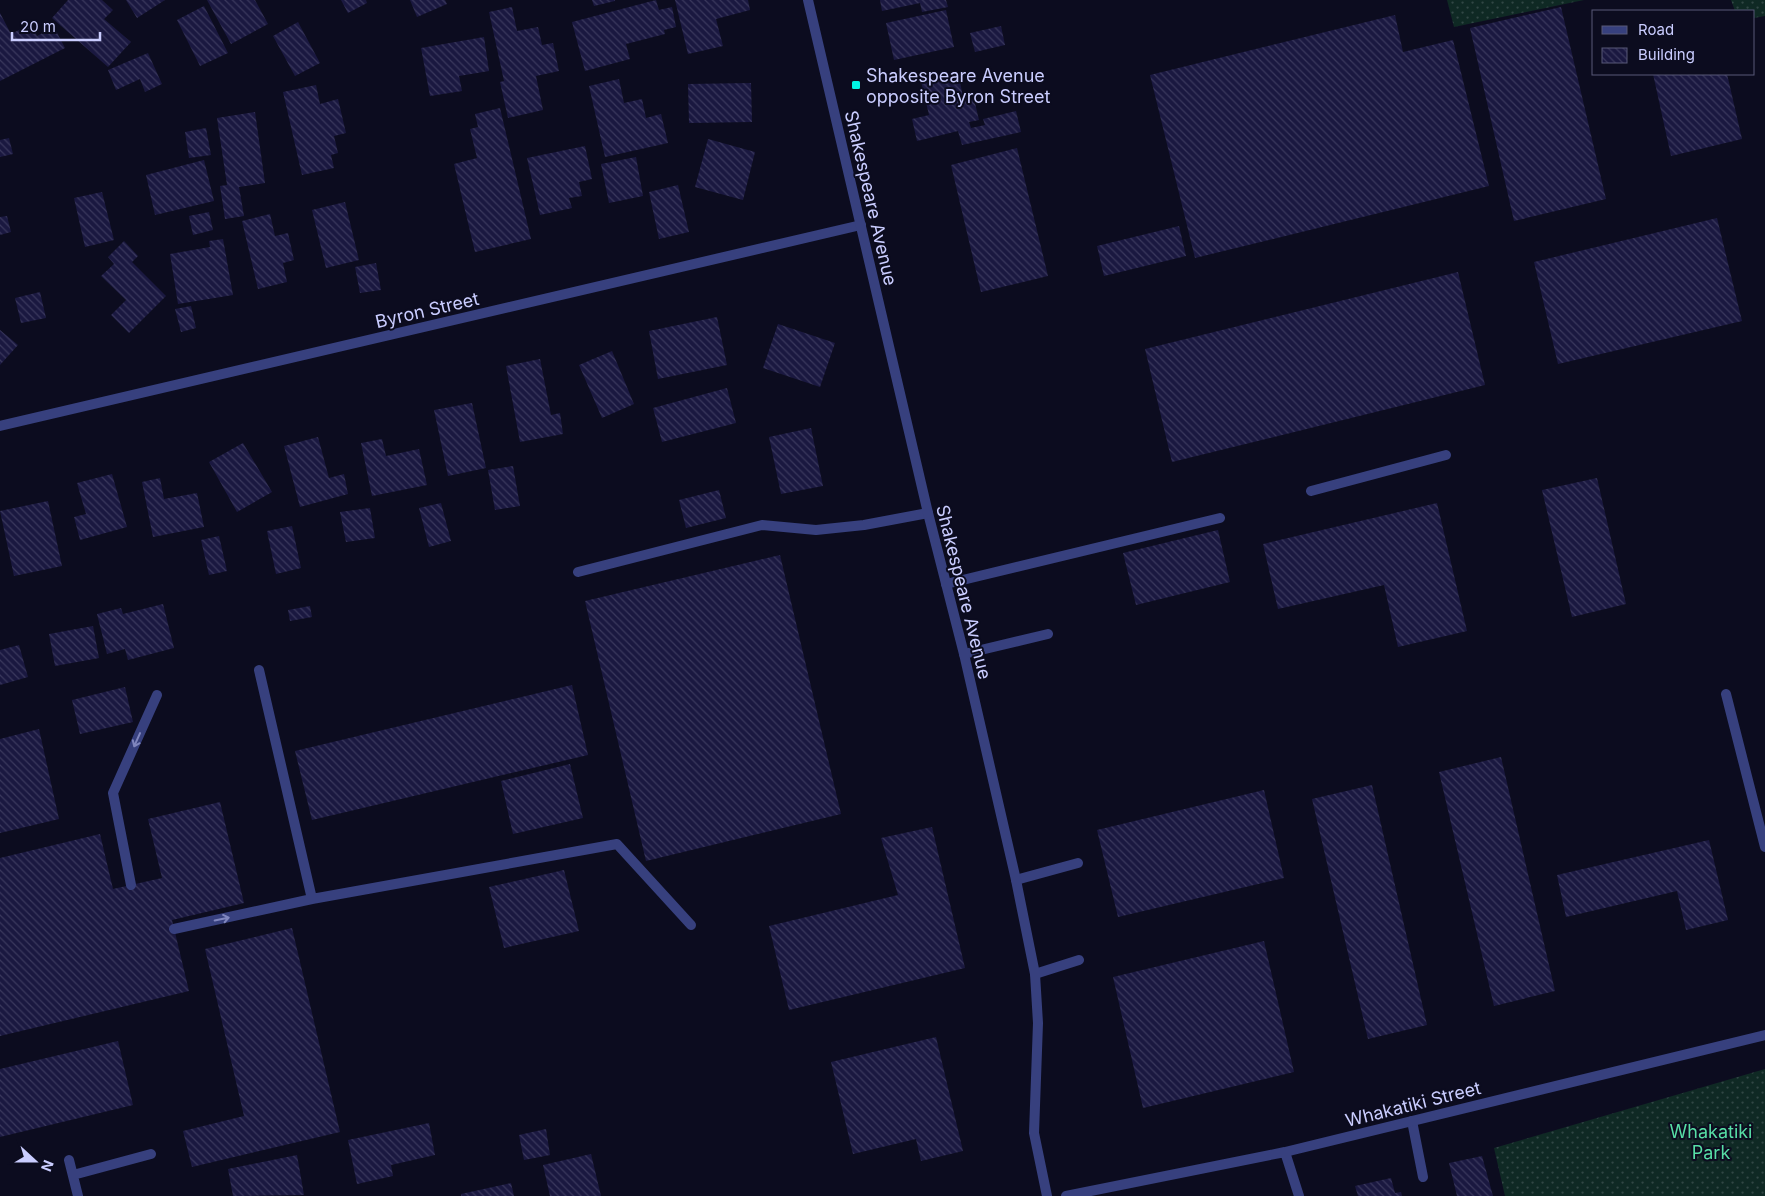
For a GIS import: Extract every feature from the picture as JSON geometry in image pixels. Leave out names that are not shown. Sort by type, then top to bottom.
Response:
[{"type":"street","name":"Shakespeare Avenue","points":[[808,0],[928,513],[964,654],[1016,880],[1035,974],[1038,1023],[1034,1133],[1047,1196]]},
{"type":"street","name":"Byron Street","points":[[0,426],[861,225]]},
{"type":"street","points":[[1311,491],[1446,455]]},
{"type":"street","points":[[578,572],[762,525],[816,530],[864,525],[928,513]]},
{"type":"street","points":[[946,584],[1220,518]]},
{"type":"street","points":[[964,654],[1048,634]]},
{"type":"street","points":[[259,670],[312,899]]},
{"type":"street","points":[[1726,694],[1765,847]]},
{"type":"street","points":[[131,885],[113,793],[157,695]]},
{"type":"street","points":[[174,929],[312,899],[617,844],[691,925]]},
{"type":"street","points":[[1016,880],[1078,863]]},
{"type":"street","points":[[1035,974],[1079,960]]},
{"type":"street","name":"Whakatiki Street","points":[[1066,1196],[1285,1152],[1765,1035]]},
{"type":"street","points":[[1412,1121],[1423,1177]]},
{"type":"street","points":[[1285,1152],[1299,1196]]},
{"type":"street","points":[[73,1175],[150,1154]]},
{"type":"street","points":[[69,1160],[78,1196]]},
{"type":"green space","points":[[1447,0],[1584,0],[1454,27]]},
{"type":"green space","points":[[1731,0],[1765,0],[1765,16],[1755,18],[1755,10],[1735,10]]},
{"type":"green space","name":"Whakatiki Park","points":[[1765,1069],[1765,1196],[1505,1196],[1494,1148]]},
{"type":"building","points":[[68,0],[102,0],[113,10],[104,19],[131,42],[108,67],[52,18]]},
{"type":"building","points":[[126,0],[165,0],[137,18]]},
{"type":"building","points":[[207,0],[255,0],[268,24],[231,44]]},
{"type":"building","points":[[341,0],[366,0],[367,3],[348,13]]},
{"type":"building","points":[[410,0],[445,0],[447,4],[417,17]]},
{"type":"building","points":[[592,0],[615,0],[615,1],[594,6]]},
{"type":"building","points":[[656,0],[659,10],[672,7],[676,27],[664,30],[665,34],[626,44],[630,59],[585,71],[572,22]]},
{"type":"building","points":[[675,0],[748,0],[750,10],[716,19],[723,46],[688,54]]},
{"type":"building","points":[[880,0],[946,0],[948,7],[922,12],[920,3],[882,11]]},
{"type":"building","points":[[204,6],[228,53],[200,66],[177,20]]},
{"type":"building","points":[[512,7],[517,31],[538,27],[542,45],[553,43],[559,71],[536,76],[543,110],[508,118],[500,82],[504,81],[489,12]]},
{"type":"building","points":[[1561,7],[1606,199],[1514,221],[1470,28]]},
{"type":"building","points":[[946,10],[954,47],[894,60],[886,23]]},
{"type":"building","points":[[0,13],[11,34],[31,24],[37,36],[54,27],[65,48],[0,81]]},
{"type":"building","points":[[1395,15],[1403,52],[1453,40],[1489,186],[1195,258],[1150,75]]},
{"type":"building","points":[[298,22],[320,63],[295,76],[273,36]]},
{"type":"building","points":[[1001,26],[1005,45],[975,52],[970,33]]},
{"type":"building","points":[[484,37],[489,71],[459,76],[462,91],[430,96],[421,48]]},
{"type":"building","points":[[148,53],[162,84],[145,92],[140,79],[116,90],[108,70]]},
{"type":"building","points":[[958,73],[964,101],[974,99],[979,120],[969,122],[971,128],[985,125],[983,119],[1016,111],[1021,132],[962,145],[958,131],[917,141],[912,119],[929,115],[921,81]]},
{"type":"building","points":[[1653,75],[1727,75],[1742,139],[1671,156]]},
{"type":"building","points":[[619,79],[624,103],[642,99],[646,118],[661,114],[668,143],[605,157],[589,86]]},
{"type":"building","points":[[751,83],[752,122],[689,123],[688,84]]},
{"type":"building","points":[[316,85],[320,104],[338,99],[346,133],[334,136],[338,153],[331,155],[334,168],[302,175],[283,92]]},
{"type":"building","points":[[500,108],[531,239],[475,252],[454,164],[477,158],[470,129],[478,127],[475,114]]},
{"type":"building","points":[[255,112],[265,183],[239,187],[244,216],[225,219],[220,186],[227,185],[217,118]]},
{"type":"building","points":[[206,128],[211,155],[189,158],[185,132]]},
{"type":"building","points":[[9,138],[13,154],[0,157],[0,140]]},
{"type":"building","points":[[708,139],[755,152],[743,200],[695,187]]},
{"type":"building","points":[[585,146],[592,179],[579,182],[582,196],[569,198],[572,208],[540,215],[527,158]]},
{"type":"building","points":[[1017,148],[1048,276],[981,292],[951,165]]},
{"type":"building","points":[[636,157],[643,196],[609,203],[601,164]]},
{"type":"building","points":[[204,160],[214,201],[155,215],[146,175]]},
{"type":"building","points":[[678,185],[689,232],[659,239],[649,192]]},
{"type":"building","points":[[102,192],[114,240],[85,247],[74,198]]},
{"type":"building","points":[[345,202],[359,260],[326,268],[312,210]]},
{"type":"building","points":[[209,212],[213,230],[193,235],[189,216]]},
{"type":"building","points":[[270,214],[275,236],[288,233],[294,260],[283,263],[287,282],[258,289],[242,221]]},
{"type":"building","points":[[7,216],[11,232],[0,235],[0,217]]},
{"type":"building","points":[[1717,218],[1742,321],[1558,364],[1534,262]]},
{"type":"building","points":[[1179,226],[1186,256],[1104,276],[1097,246]]},
{"type":"building","points":[[223,239],[233,295],[178,304],[170,254],[210,247],[209,241]]},
{"type":"building","points":[[124,241],[138,256],[132,262],[166,296],[129,333],[111,315],[126,300],[101,276],[114,264],[108,257]]},
{"type":"building","points":[[376,263],[381,290],[360,293],[355,267]]},
{"type":"building","points":[[1458,272],[1485,385],[1172,462],[1145,349]]},
{"type":"building","points":[[40,292],[46,318],[21,323],[15,298]]},
{"type":"building","points":[[191,306],[196,328],[181,332],[175,309]]},
{"type":"building","points":[[717,317],[727,365],[658,379],[649,331]]},
{"type":"building","points":[[778,324],[835,343],[820,387],[763,368]]},
{"type":"building","points":[[0,330],[18,345],[0,365]]},
{"type":"building","points":[[612,351],[634,404],[602,418],[579,365]]},
{"type":"building","points":[[540,359],[551,415],[560,413],[563,434],[520,442],[506,366]]},
{"type":"building","points":[[727,388],[736,423],[662,442],[653,408]]},
{"type":"building","points":[[472,403],[486,468],[448,476],[434,410]]},
{"type":"building","points":[[811,428],[823,486],[781,494],[769,437]]},
{"type":"building","points":[[318,437],[329,478],[344,474],[348,494],[300,507],[284,446]]},
{"type":"building","points":[[382,439],[386,456],[419,449],[427,485],[372,496],[361,443]]},
{"type":"building","points":[[243,443],[272,492],[237,512],[209,462]]},
{"type":"building","points":[[513,466],[520,506],[495,510],[488,470]]},
{"type":"building","points":[[112,474],[127,527],[80,540],[74,517],[86,514],[77,483]]},
{"type":"building","points":[[160,478],[164,499],[197,493],[204,527],[153,537],[142,482]]},
{"type":"building","points":[[1597,478],[1626,604],[1572,617],[1542,490]]},
{"type":"building","points":[[719,490],[726,518],[686,528],[679,500]]},
{"type":"building","points":[[48,501],[62,566],[14,576],[0,511]]},
{"type":"building","points":[[441,503],[451,541],[429,547],[419,508]]},
{"type":"building","points":[[1437,503],[1467,631],[1398,647],[1384,585],[1278,609],[1263,544]]},
{"type":"building","points":[[370,508],[375,538],[346,542],[340,512]]},
{"type":"building","points":[[292,526],[301,568],[276,574],[267,531]]},
{"type":"building","points":[[1218,530],[1230,582],[1136,605],[1123,553]]},
{"type":"building","points":[[219,536],[227,571],[209,575],[201,540]]},
{"type":"building","points":[[780,555],[841,814],[646,861],[585,601]]},
{"type":"building","points":[[163,604],[174,648],[128,660],[125,649],[107,654],[97,614],[121,608],[123,614]]},
{"type":"building","points":[[310,606],[312,617],[290,621],[288,610]]},
{"type":"building","points":[[93,626],[99,658],[55,666],[49,634]]},
{"type":"building","points":[[19,645],[28,677],[0,685],[0,650]]},
{"type":"building","points":[[572,685],[588,755],[312,820],[295,751]]},
{"type":"building","points":[[125,687],[133,722],[80,734],[72,700]]},
{"type":"building","points":[[39,729],[59,819],[0,833],[0,739]]},
{"type":"building","points":[[1501,757],[1555,991],[1494,1006],[1439,772]]},
{"type":"building","points":[[570,764],[583,818],[513,834],[501,781]]},
{"type":"building","points":[[1372,785],[1427,1025],[1368,1039],[1312,799]]},
{"type":"building","points":[[1264,790],[1284,878],[1118,917],[1097,830]]},
{"type":"building","points":[[220,802],[244,903],[172,920],[189,991],[0,1036],[0,858],[100,834],[113,889],[162,878],[148,819]]},
{"type":"building","points":[[932,827],[965,968],[789,1010],[769,926],[898,895],[881,838]]},
{"type":"building","points":[[1709,840],[1728,920],[1686,930],[1677,891],[1566,917],[1557,875]]},
{"type":"building","points":[[564,870],[579,931],[504,948],[489,887]]},
{"type":"building","points":[[292,928],[340,1132],[192,1167],[183,1131],[244,1116],[205,949]]},
{"type":"building","points":[[1264,941],[1294,1072],[1143,1108],[1113,977]]},
{"type":"building","points":[[936,1037],[963,1151],[921,1161],[916,1139],[853,1154],[831,1062]]},
{"type":"building","points":[[118,1041],[133,1105],[0,1137],[0,1069]]},
{"type":"building","points":[[429,1123],[435,1155],[391,1165],[393,1176],[357,1184],[348,1140]]},
{"type":"building","points":[[546,1129],[550,1155],[524,1160],[519,1135]]},
{"type":"building","points":[[591,1154],[601,1196],[550,1196],[543,1165]]},
{"type":"building","points":[[297,1155],[304,1195],[233,1196],[228,1169]]},
{"type":"building","points":[[1482,1156],[1493,1196],[1457,1196],[1449,1163]]},
{"type":"building","points":[[1391,1178],[1395,1193],[1401,1192],[1402,1196],[1358,1196],[1355,1186]]},
{"type":"building","points":[[511,1183],[514,1196],[461,1196],[461,1194]]},
{"type":"place","name":"Shakespeare Avenue opposite Byron Street","points":[[856,85]]}]
